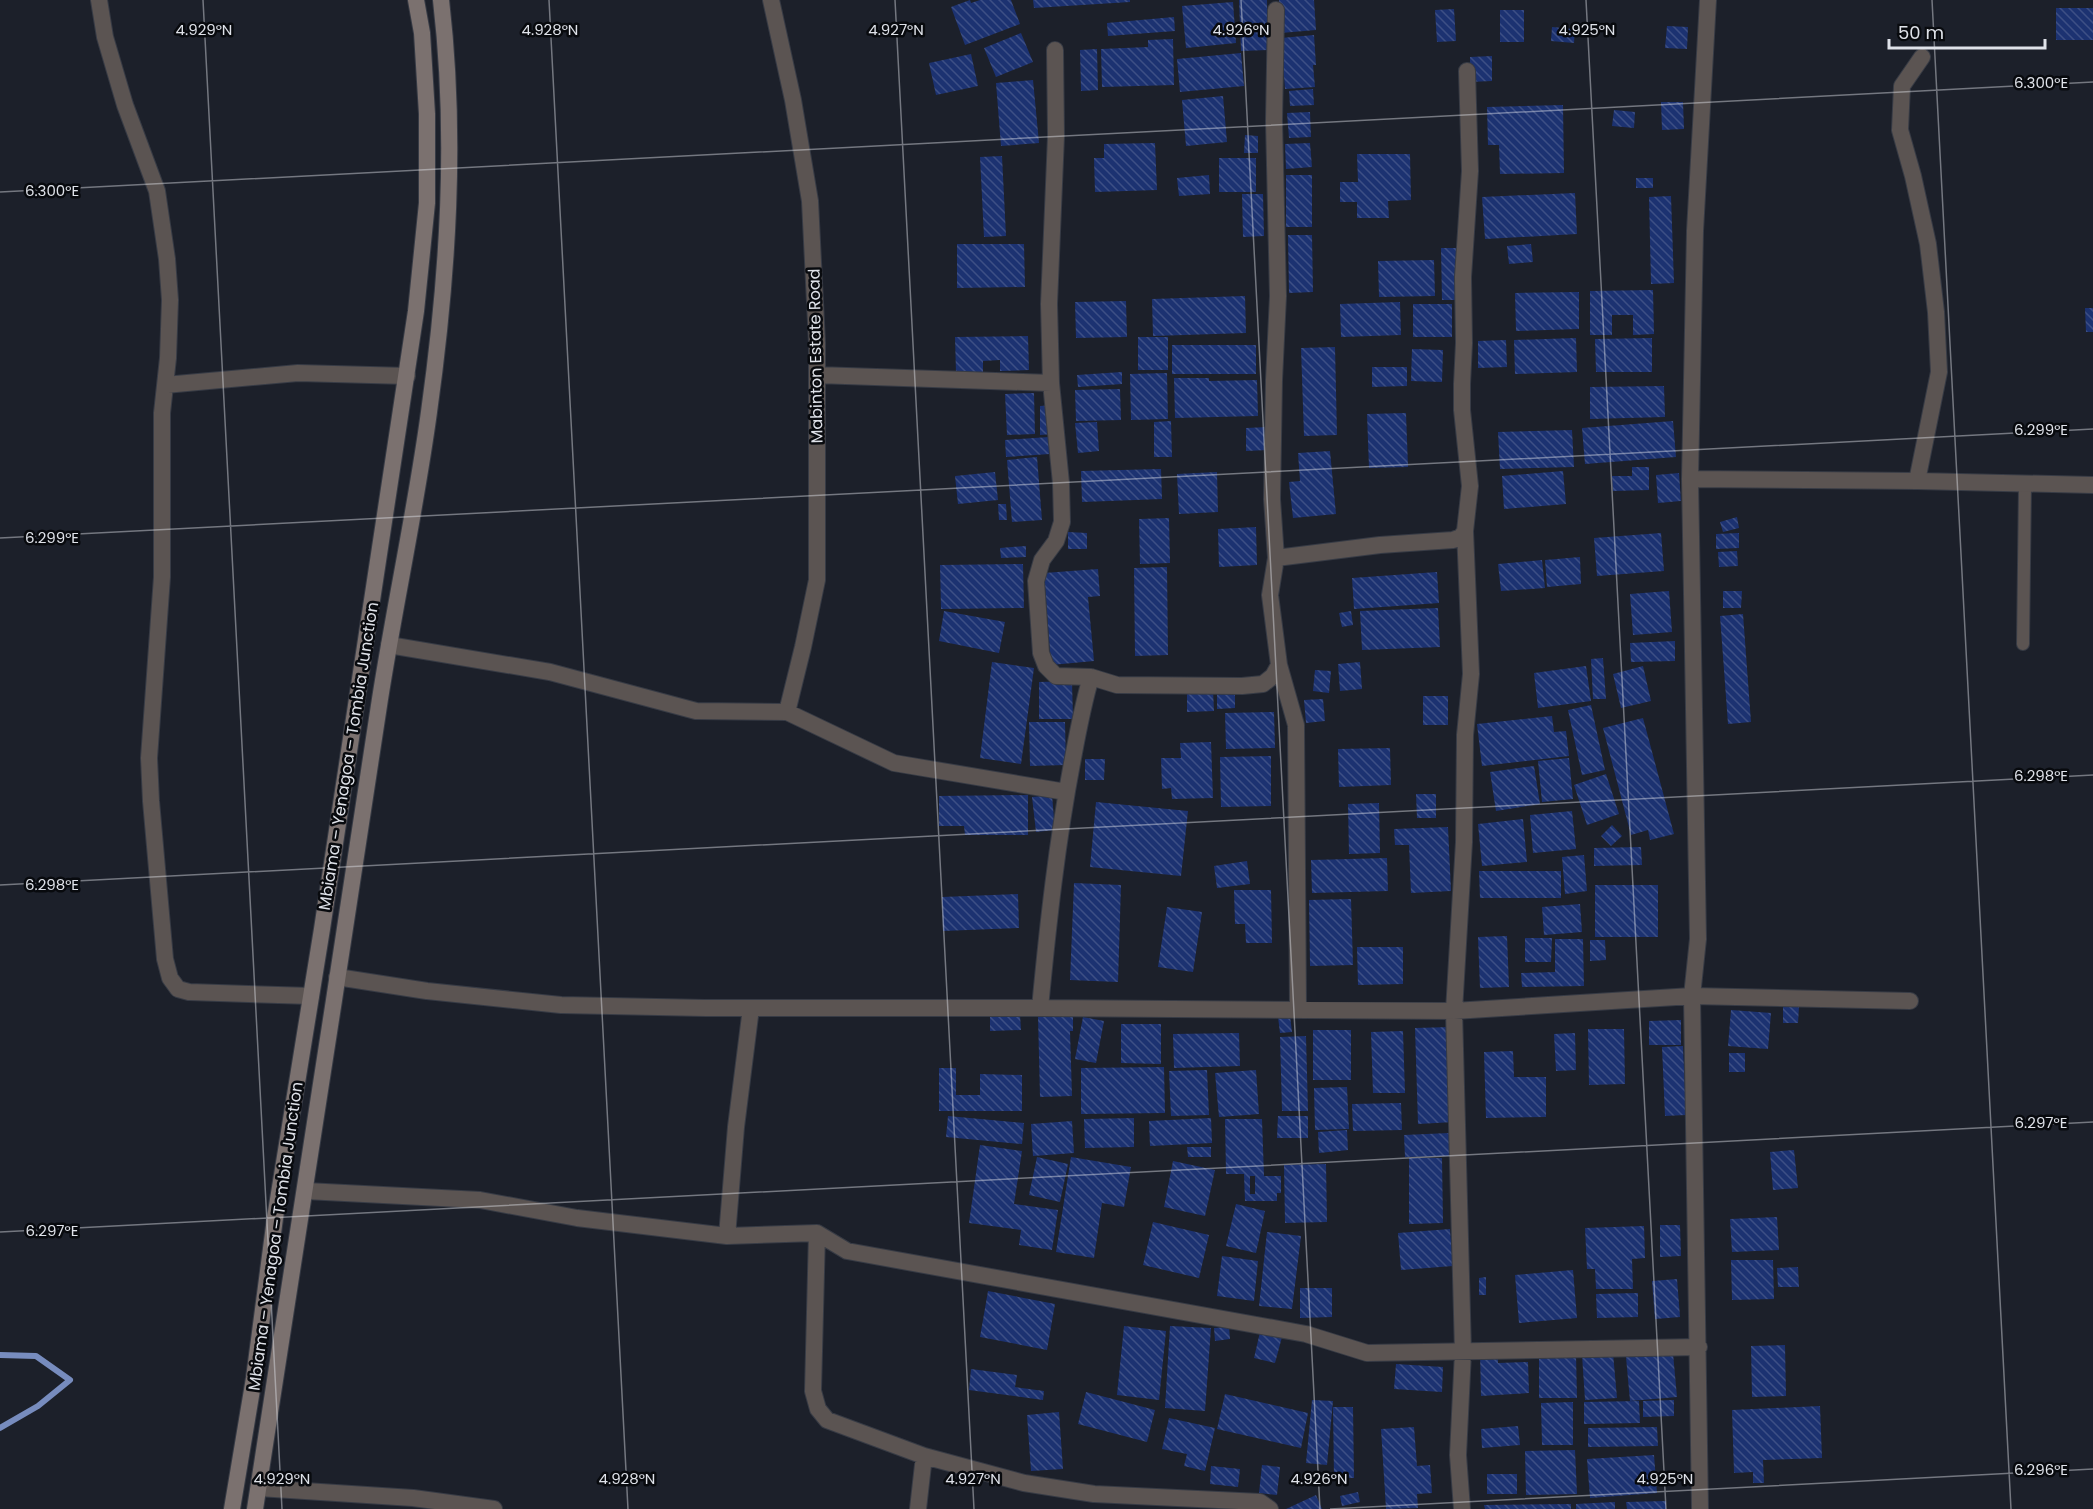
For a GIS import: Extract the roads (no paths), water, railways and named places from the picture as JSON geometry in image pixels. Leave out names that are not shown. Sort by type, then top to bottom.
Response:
[{"type":"main road","name":"Mbiama – Yenagoa – Tombia Junction","points":[[232,1509],[255,1378],[276,1218],[407,376],[427,204],[427,114],[422,33],[416,0]]},
{"type":"main road","name":"Mbiama – Yenagoa – Tombia Junction","points":[[255,1509],[389,645],[429,413],[442,300],[448,185],[449,103],[441,0]]},
{"type":"street","points":[[99,0],[111,59],[125,105],[157,191],[167,259],[170,300],[162,413],[162,577],[149,758],[165,959],[170,978],[178,989],[189,992],[311,996]]},
{"type":"street","name":"Mabinton Estate Road","points":[[771,0],[793,100],[810,201],[817,343],[817,580],[787,712]]},
{"type":"street","points":[[1700,1509],[1692,996],[1698,939],[1690,478],[1695,231],[1708,0]]},
{"type":"street","points":[[1276,10],[1274,121],[1278,296],[1272,499],[1276,558],[1270,595],[1279,665],[1296,725],[1298,1010]]},
{"type":"street","points":[[1054,50],[1056,136],[1050,262],[1050,383],[1061,483],[1062,522],[1056,541],[1042,560],[1036,581],[1041,653],[1046,666],[1056,676],[1091,677],[1117,685],[1242,687],[1263,684],[1273,676],[1279,665]]},
{"type":"street","points":[[1917,481],[1939,372],[1936,312],[1928,244],[1900,130],[1902,86],[1922,57]]},
{"type":"street","points":[[1462,1509],[1458,1455],[1463,1352],[1454,1011],[1464,842],[1465,735],[1471,674],[1465,531],[1470,486],[1462,410],[1463,277],[1470,171],[1467,71]]},
{"type":"street","points":[[165,385],[298,373],[407,376]]},
{"type":"street","points":[[817,375],[1050,383]]},
{"type":"street","points":[[1690,478],[2093,485]]},
{"type":"street","points":[[1276,558],[1380,545],[1453,540],[1461,537],[1465,531]]},
{"type":"street","points":[[389,645],[550,672],[696,711],[787,712],[894,763],[1066,792]]},
{"type":"street","points":[[1040,1008],[1049,904],[1066,792],[1091,677]]},
{"type":"street","points":[[337,977],[428,991],[561,1005],[751,1008],[1454,1011],[1692,996],[1910,1001]]},
{"type":"street","points":[[727,1236],[736,1127],[751,1008]]},
{"type":"street","points":[[306,1191],[480,1200],[577,1218],[727,1236],[817,1233],[847,1251],[1306,1334],[1366,1353],[1698,1347]]},
{"type":"street","points":[[817,1233],[813,1391],[818,1408],[827,1419],[924,1456],[1024,1483],[1094,1494],[1260,1502],[1270,1509]]},
{"type":"street","points":[[918,1509],[924,1456]]},
{"type":"street","points":[[259,1488],[413,1498],[494,1509]]},
{"type":"lane","points":[[2023,644],[2025,484]]},
{"type":"waterway","points":[[0,1355],[36,1356],[70,1380],[38,1406],[0,1428]]}]
